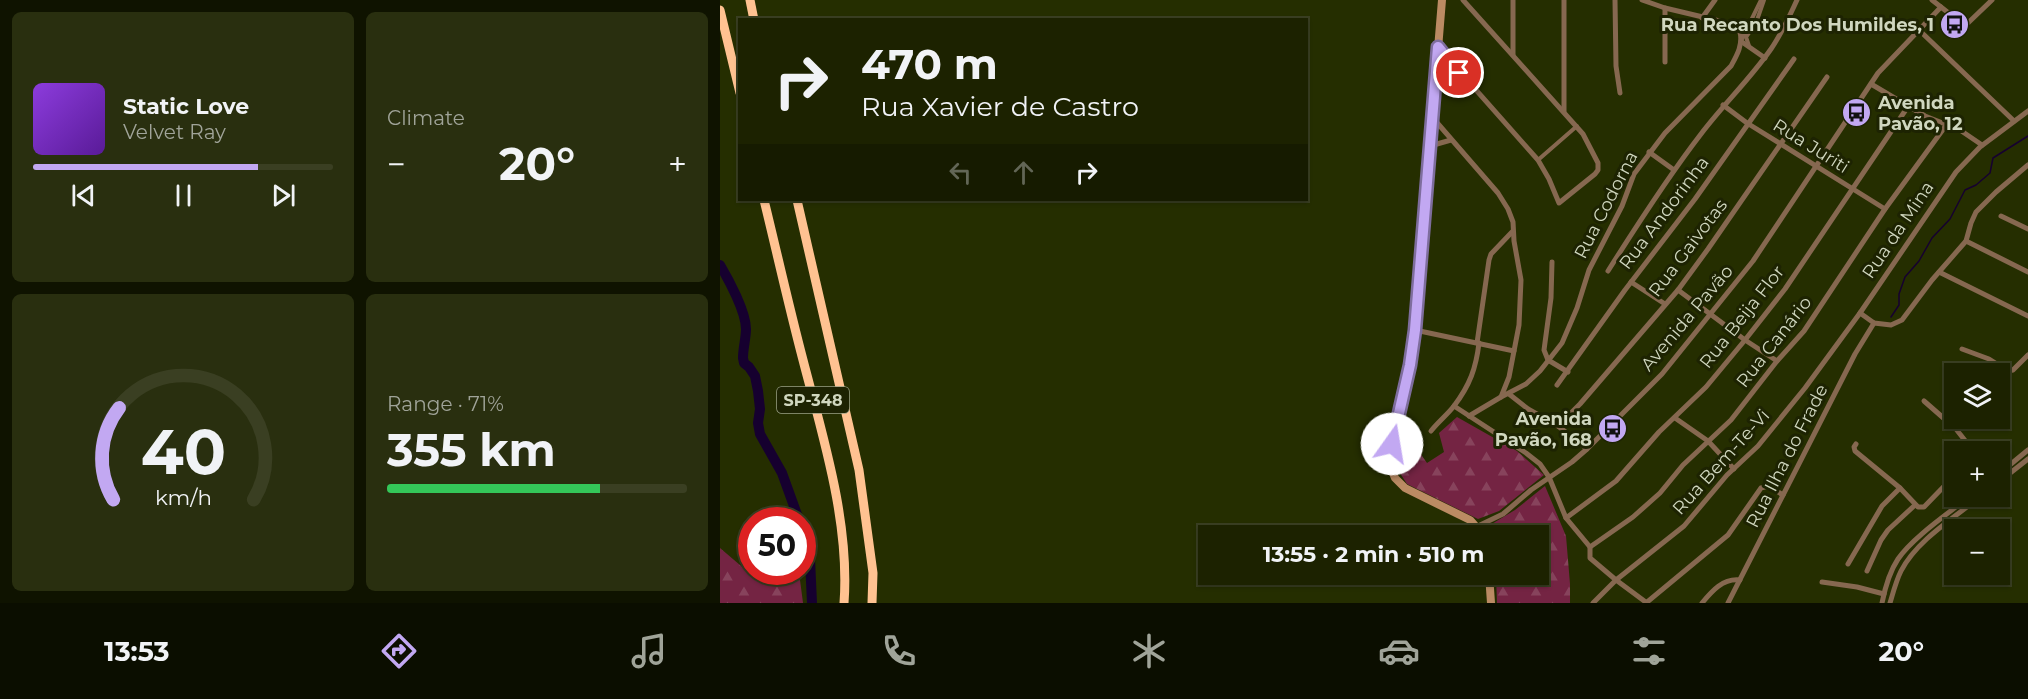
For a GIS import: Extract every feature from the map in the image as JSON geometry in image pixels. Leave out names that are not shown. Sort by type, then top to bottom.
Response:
[{"type":"highway","points":[[750,0],[754,18]]},
{"type":"highway","points":[[720,10],[738,85]]},
{"type":"highway","name":"SP-348","points":[[764,201],[796,335],[833,474],[843,549],[844,603]]},
{"type":"highway","name":"SP-348","points":[[796,201],[859,470],[873,573],[872,603]]},
{"type":"main road","points":[[1442,0],[1415,330],[1410,365],[1392,444],[1392,471],[1395,478],[1405,488],[1453,510],[1477,525]]},
{"type":"main road","points":[[1490,585],[1491,603]]},
{"type":"street","points":[[1438,47],[1538,160],[1559,203],[1595,174],[1599,166],[1589,143],[1577,126],[1463,0]]},
{"type":"street","points":[[1513,0],[1513,56]]},
{"type":"street","points":[[1564,0],[1564,111]]},
{"type":"street","points":[[1615,0],[1616,66],[1620,93]]},
{"type":"street","points":[[1642,0],[1702,18],[1728,23],[1740,32],[1742,41],[1765,58]]},
{"type":"street","points":[[1702,18],[1715,0]]},
{"type":"street","points":[[1742,41],[1762,0]]},
{"type":"street","points":[[1608,271],[1674,170],[1723,105],[1765,58],[1786,24],[1797,0]]},
{"type":"street","points":[[1932,0],[1961,24],[1966,24],[1992,0]]},
{"type":"street","name":"Avenida Pavão","points":[[1480,525],[1503,514],[1521,497],[1587,449],[1649,387],[1753,261],[1817,168],[1880,70],[1941,7]]},
{"type":"street","points":[[1665,8],[1665,62]]},
{"type":"street","points":[[1919,30],[2014,121]]},
{"type":"street","points":[[1746,31],[1749,47]]},
{"type":"street","name":"Rua Codorna","points":[[1469,416],[1526,384],[1562,343],[1570,327],[1589,270],[1622,206],[1634,174],[1665,133],[1731,66],[1742,41]]},
{"type":"street","name":"Rua Andorinha","points":[[1557,385],[1631,282],[1695,199],[1794,58]]},
{"type":"street","name":"Rua Gaivotas","points":[[1558,426],[1580,404],[1678,290],[1827,77]]},
{"type":"street","points":[[1871,84],[1925,116],[1972,137],[1982,145]]},
{"type":"street","name":"Rua Juriti","points":[[1723,105],[1817,168],[1885,209]]},
{"type":"street","name":"Rua Beija Flor","points":[[1566,518],[1616,481],[1659,432],[1707,387],[1785,289],[1909,105]]},
{"type":"street","name":"Rua da Mina","points":[[1810,381],[1901,256],[1950,179],[1982,145],[2028,111]]},
{"type":"street","points":[[1432,117],[1503,199],[1513,222],[1521,280],[1521,298],[1509,378],[1501,397]]},
{"type":"street","name":"Rua Canário","points":[[1590,547],[1633,517],[1731,420],[1777,360],[1804,331],[1885,209],[1947,124]]},
{"type":"street","points":[[1538,160],[1577,126]]},
{"type":"street","points":[[1430,146],[1451,140]]},
{"type":"street","points":[[1649,152],[1674,170]]},
{"type":"street","points":[[1860,313],[1874,323],[1898,324],[1966,241],[1976,212],[2028,165]]},
{"type":"street","points":[[2001,216],[2028,229]]},
{"type":"street","points":[[1431,431],[1454,406],[1473,375],[1489,260],[1491,254],[1513,231]]},
{"type":"street","points":[[1966,241],[2028,272]]},
{"type":"street","points":[[1552,262],[1551,298],[1544,350],[1548,360],[1568,372]]},
{"type":"street","points":[[1939,272],[2028,316]]},
{"type":"street","points":[[1631,282],[1665,304]]},
{"type":"street","points":[[1678,290],[1777,360]]},
{"type":"street","name":"Rua Ilha do Frade","points":[[1728,603],[1855,354],[1874,323]]},
{"type":"street","points":[[1415,330],[1514,351]]},
{"type":"street","points":[[1962,349],[1989,359],[2008,371],[2013,370],[2028,355]]},
{"type":"street","name":"Rua Bem-Te-Vi","points":[[1593,603],[1616,580],[1684,526],[1734,468],[1746,459],[1810,381]]},
{"type":"street","points":[[1509,394],[1528,410],[1558,426],[1587,449]]},
{"type":"street","points":[[1924,401],[1956,429],[1965,441]]},
{"type":"street","points":[[1454,406],[1540,464],[1549,477],[1566,518],[1590,547],[1590,558],[1646,603],[1728,535],[1761,488],[1768,486],[1783,495]]},
{"type":"street","points":[[1675,418],[1708,441],[1734,468]]},
{"type":"street","points":[[1856,444],[1855,451],[1900,488],[1920,508],[1924,507],[1944,486]]},
{"type":"street","points":[[2010,465],[2028,450]]},
{"type":"street","points":[[2010,474],[2028,459]]},
{"type":"street","points":[[1848,564],[1882,506],[1900,488]]},
{"type":"street","points":[[1867,571],[1888,530],[1915,505]]},
{"type":"street","points":[[1882,603],[1898,559],[1957,507]]},
{"type":"street","points":[[1890,603],[1901,572],[1909,558],[1968,507]]},
{"type":"street","points":[[1702,603],[1728,580],[1740,580]]},
{"type":"street","points":[[1822,582],[1884,594]]},
{"type":"green space","points":[[1457,417],[1517,451],[1544,475],[1499,511],[1478,519],[1407,484],[1398,470],[1420,453],[1427,463],[1444,452],[1439,433]]},
{"type":"green space","points":[[1545,486],[1566,536],[1570,603],[1497,603],[1496,585],[1549,585],[1549,525],[1490,525],[1515,510]]},
{"type":"green space","points":[[720,548],[738,563],[738,585],[801,585],[803,603],[720,603]]},
{"type":"waterway","points":[[1891,317],[1899,305],[1899,294],[1905,277],[1919,261],[1932,238],[1950,219],[1965,190],[1976,185],[1990,173],[1993,158],[2028,136]]},
{"type":"waterway","points":[[720,265],[736,296],[745,322],[743,358],[744,363],[755,376],[760,409],[758,423],[760,434],[782,473],[794,507]]},
{"type":"waterway","points":[[811,585],[812,603]]},
{"type":"place","name":"Rua Recanto Dos Humildes, 1","points":[[1955,25]]},
{"type":"place","name":"Avenida Pavão, 12","points":[[1857,113]]},
{"type":"place","name":"Avenida Pavão, 168","points":[[1613,429]]},
{"type":"route","points":[[1392,444],[1410,365],[1415,330],[1438,47],[1459,73]]}]
